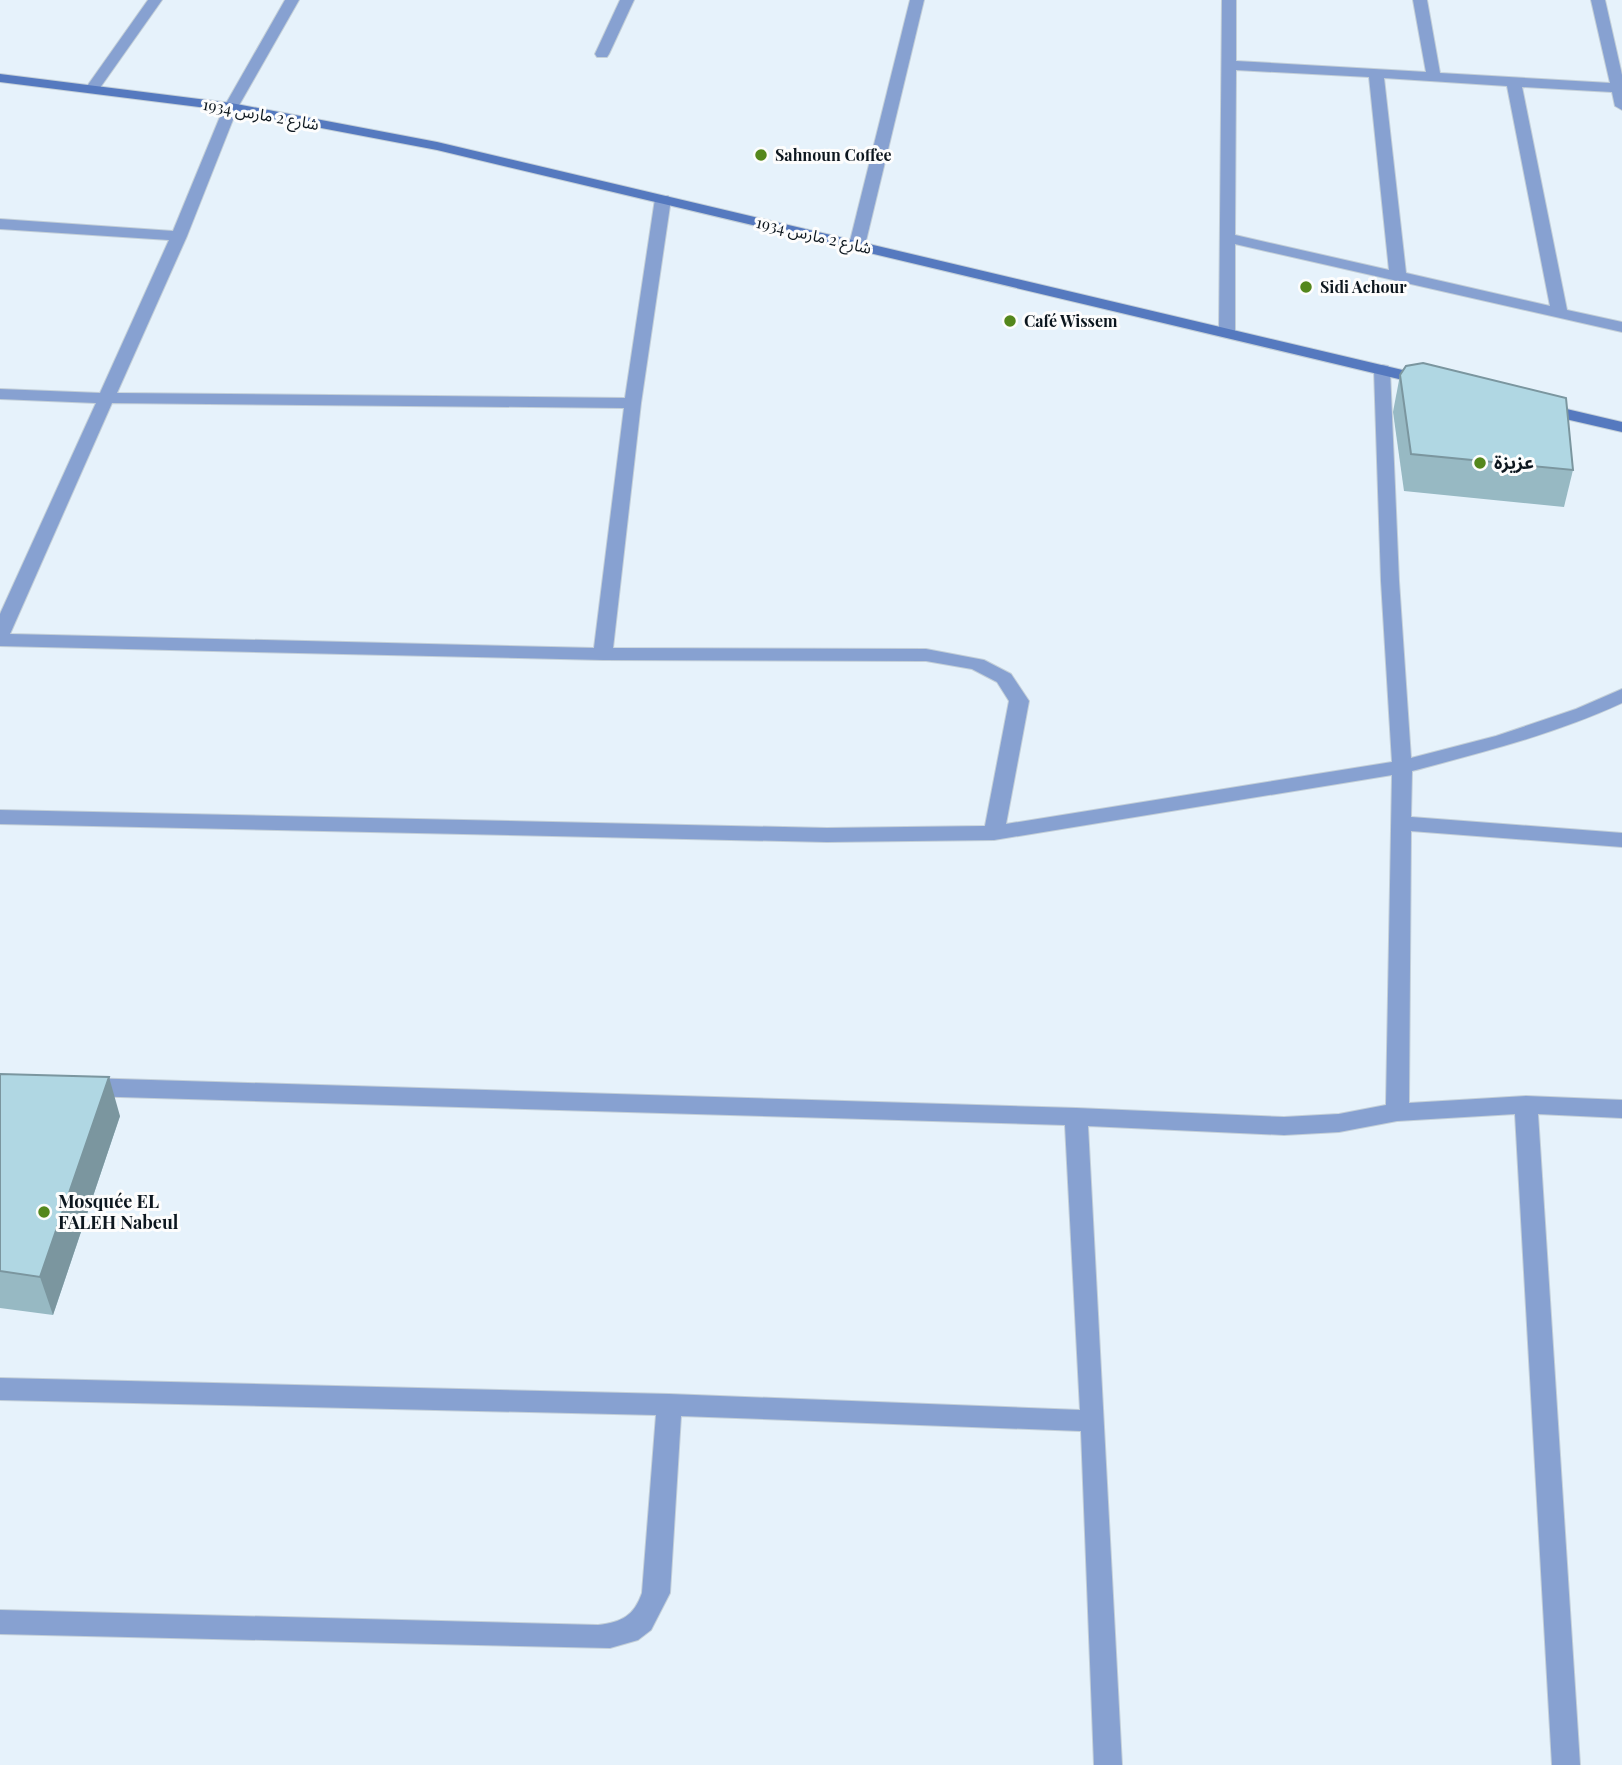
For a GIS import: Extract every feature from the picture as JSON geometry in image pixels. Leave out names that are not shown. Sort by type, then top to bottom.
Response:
[{"type":"street","points":[[92,89],[155,0]]},
{"type":"street","points":[[292,0],[231,107],[180,236],[0,637],[603,654],[926,655],[977,664],[1004,678],[1019,701],[994,833]]},
{"type":"street","points":[[602,54],[627,0]]},
{"type":"street","points":[[857,245],[917,0]]},
{"type":"street","points":[[1227,333],[1230,0]]},
{"type":"street","points":[[1420,0],[1434,77]]},
{"type":"street","points":[[1598,0],[1622,106]]},
{"type":"street","points":[[1229,65],[1616,88]]},
{"type":"street","points":[[1376,74],[1398,276]]},
{"type":"street","name":"شارع 2 مارس 1934","points":[[0,78],[231,107],[438,146],[1449,386]]},
{"type":"street","points":[[1514,83],[1559,312]]},
{"type":"street","points":[[603,654],[633,402],[663,200]]},
{"type":"street","points":[[0,224],[180,236]]},
{"type":"street","points":[[1228,237],[1622,327]]},
{"type":"street","points":[[1382,370],[1390,580],[1402,766],[1396,1112]]},
{"type":"street","points":[[0,394],[107,398],[633,402]]},
{"type":"street","points":[[1529,405],[1622,427]]},
{"type":"street","points":[[0,817],[827,835],[994,833],[1402,766],[1502,741],[1583,713],[1622,695]]},
{"type":"street","points":[[1401,823],[1622,840]]},
{"type":"street","points":[[70,1087],[1076,1116],[1284,1126],[1339,1123],[1396,1112],[1525,1105],[1622,1109]]},
{"type":"street","points":[[1525,1105],[1566,1765]]},
{"type":"street","points":[[1076,1116],[1108,1765]]},
{"type":"street","points":[[0,1389],[669,1405],[1093,1421]]},
{"type":"street","points":[[0,1622],[598,1637],[624,1635],[648,1616],[656,1593],[669,1405]]},
{"type":"building","points":[[1423,363],[1566,398],[1573,470],[1411,454],[1400,375],[1406,366]]},
{"type":"building","name":"Mosquée EL FALEH Nabeul","points":[[0,1074],[109,1077],[40,1277],[0,1271]]},
{"type":"place","name":"Sahnoun Coffee","points":[[761,155]]},
{"type":"place","name":"Sidi Achour","points":[[1306,287]]},
{"type":"place","name":"Café Wissem","points":[[1010,321]]},
{"type":"place","name":"عزيزة","points":[[1480,463]]},
{"type":"place","name":"Mosquée EL FALEH Nabeul","points":[[44,1212]]}]
